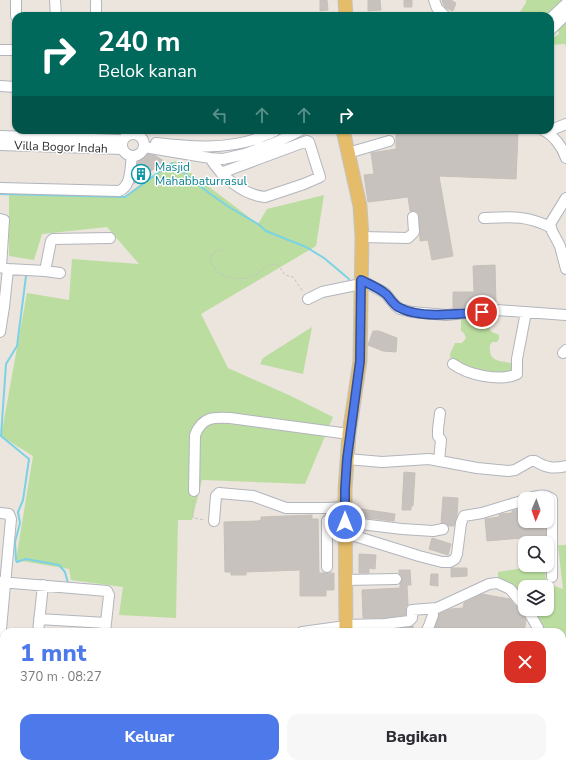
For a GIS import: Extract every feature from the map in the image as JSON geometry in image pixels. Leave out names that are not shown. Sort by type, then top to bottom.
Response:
[{"type":"main road","points":[[345,0],[346,12]]},
{"type":"main road","points":[[344,134],[360,206],[362,237],[360,361],[349,434],[345,489],[346,628]]},
{"type":"street","points":[[16,0],[16,12]]},
{"type":"street","points":[[55,0],[56,12]]},
{"type":"street","points":[[434,0],[437,8],[441,12]]},
{"type":"street","points":[[96,2],[96,12]]},
{"type":"street","points":[[554,15],[566,4]]},
{"type":"street","points":[[554,26],[566,15]]},
{"type":"street","points":[[0,50],[12,50]]},
{"type":"street","points":[[0,86],[12,87]]},
{"type":"street","points":[[554,128],[566,124]]},
{"type":"street","name":"Villa Bogor Indah","points":[[0,145],[125,138],[138,134],[144,144],[170,148],[210,158],[223,158],[245,154],[296,134]]},
{"type":"street","name":"Villa Bogor Indah","points":[[170,148],[233,145],[246,142],[266,134]]},
{"type":"street","points":[[210,158],[222,173],[247,192],[258,197],[265,197],[320,177],[309,142],[305,141],[296,134],[222,173]]},
{"type":"street","points":[[548,134],[553,137],[566,156]]},
{"type":"street","name":"Villa Bogor Indah","points":[[0,136],[125,138]]},
{"type":"street","name":"Villa Bogor Indah","points":[[125,138],[126,154],[132,156]]},
{"type":"street","points":[[348,153],[389,141]]},
{"type":"street","points":[[0,188],[123,190],[129,180],[132,156],[140,154],[144,144]]},
{"type":"street","points":[[550,227],[553,218],[566,198]]},
{"type":"street","points":[[362,237],[408,238],[412,236],[414,232],[413,217]]},
{"type":"street","points":[[484,218],[528,218],[550,227],[561,236],[560,246],[566,269]]},
{"type":"street","points":[[0,219],[4,220],[4,307],[0,332]]},
{"type":"street","points":[[45,271],[49,244],[53,239],[110,238]]},
{"type":"street","points":[[3,268],[60,273]]},
{"type":"street","points":[[308,299],[322,292],[361,282],[385,293],[395,305],[412,312],[446,315],[497,310],[566,314]]},
{"type":"street","points":[[453,364],[460,369],[483,376],[509,376],[517,374],[517,359],[526,312]]},
{"type":"street","points":[[440,413],[438,429],[438,436],[441,440],[440,461]]},
{"type":"street","points":[[194,491],[195,435],[203,422],[209,419],[215,417],[230,418],[349,434]]},
{"type":"street","points":[[347,459],[382,462],[420,459],[477,468],[508,471],[515,470],[532,461],[536,461],[543,466],[550,468],[566,466]]},
{"type":"street","points":[[214,521],[216,496],[219,494],[253,496],[286,508],[328,508],[345,506]]},
{"type":"street","points":[[327,567],[327,521],[332,520],[345,527],[419,556],[442,562],[450,562],[455,559],[457,554],[461,523],[464,516],[482,513],[518,502]]},
{"type":"street","points":[[0,513],[9,514],[11,518],[3,582],[1,628]]},
{"type":"street","points":[[345,527],[421,530],[443,529]]},
{"type":"street","points":[[552,528],[552,577]]},
{"type":"street","points":[[345,580],[396,580]]},
{"type":"street","points":[[3,582],[107,592],[109,595],[106,628],[39,619]]},
{"type":"street","points":[[346,628],[409,621],[412,618],[412,610],[437,608],[489,584],[497,583],[510,589],[518,598]]},
{"type":"street","points":[[38,628],[43,585]]},
{"type":"street","points":[[429,628],[433,615]]},
{"type":"street","points":[[531,616],[538,628]]},
{"type":"path","points":[[222,250],[216,250],[212,254],[211,262],[214,269],[220,274],[230,278],[246,279],[254,276],[270,265],[275,264],[279,266],[285,275],[292,277],[308,299]]},
{"type":"path","points":[[194,491],[192,518],[214,521]]},
{"type":"green space","points":[[526,0],[563,0],[551,12],[520,12],[526,3]]},
{"type":"green space","points":[[566,22],[566,47],[565,44],[554,45],[554,37],[559,34],[558,30]]},
{"type":"green space","points":[[175,161],[258,224],[267,209],[324,195],[316,246],[201,314],[228,368],[291,396],[333,417],[305,484],[202,480],[192,520],[178,520],[176,618],[119,615],[123,587],[71,580],[69,569],[16,560],[33,456],[1,436],[27,293],[69,300],[72,259],[139,264],[107,227],[42,234],[34,260],[9,256],[9,195],[124,197],[166,165]]},
{"type":"green space","points":[[490,317],[494,324],[490,326],[490,330],[499,335],[497,342],[492,342],[490,345],[491,355],[496,360],[514,364],[517,372],[480,375],[451,361],[450,354],[455,343],[462,343],[466,338],[464,333],[461,331],[461,318]]},
{"type":"green space","points":[[312,327],[303,374],[260,364],[263,358]]},
{"type":"green space","points":[[558,545],[566,545],[566,628],[541,628],[535,616],[554,616],[554,586],[563,589]]},
{"type":"green space","points":[[518,569],[518,572],[545,572],[546,580],[518,580],[518,591],[513,585],[498,579],[498,572]]},
{"type":"building","points":[[320,0],[327,0],[328,10],[320,11]]},
{"type":"building","points":[[368,0],[380,0],[381,10],[368,11]]},
{"type":"building","points":[[404,0],[412,0],[412,7],[404,7]]},
{"type":"building","points":[[442,0],[451,0],[456,3],[453,11],[446,8]]},
{"type":"building","points":[[396,134],[518,134],[516,179],[439,176],[453,256],[432,260],[428,240],[420,241],[419,214],[416,211],[410,211],[408,197],[368,202],[364,175],[374,174],[371,153],[396,149]]},
{"type":"building","name":"Masjid Mahabbaturrasul","points":[[147,154],[154,155],[164,161],[134,184],[138,162]]},
{"type":"building","points":[[495,265],[496,304],[474,304],[474,306],[453,308],[453,292],[474,292],[473,266]]},
{"type":"building","points":[[373,331],[379,331],[397,338],[396,352],[383,351],[368,345]]},
{"type":"building","points":[[404,472],[415,473],[413,506],[411,506],[411,510],[402,510]]},
{"type":"building","points":[[443,497],[458,498],[457,515],[454,526],[448,526],[445,523],[441,523]]},
{"type":"building","points":[[361,509],[395,514],[394,521],[360,517]]},
{"type":"building","points":[[518,509],[518,528],[546,528],[546,536],[518,536],[518,538],[487,541],[485,519],[499,517],[500,514],[512,513],[512,511]]},
{"type":"building","points":[[312,515],[312,519],[318,519],[319,573],[334,573],[334,590],[326,590],[326,596],[300,596],[300,570],[246,572],[246,575],[231,575],[231,572],[225,572],[224,522],[258,521],[261,520],[261,517]]},
{"type":"building","points":[[432,538],[451,544],[448,555],[429,549]]},
{"type":"building","points":[[359,554],[376,555],[375,569],[369,568],[369,573],[359,573]]},
{"type":"building","points":[[451,568],[467,568],[467,576],[451,577]]},
{"type":"building","points":[[399,570],[410,570],[411,585],[407,585],[408,605],[406,607],[406,615],[385,618],[363,618],[362,590],[400,588],[402,579]]},
{"type":"building","points":[[431,574],[438,574],[438,586],[430,585]]},
{"type":"building","points":[[482,594],[510,599],[518,608],[518,616],[524,616],[526,620],[525,628],[434,628],[439,614],[451,609],[463,608],[464,603]]},
{"type":"building","points":[[413,626],[413,628],[401,628]]},
{"type":"waterway","points":[[0,194],[125,197],[172,163],[229,207],[258,224],[266,231],[306,247],[324,258],[349,279]]},
{"type":"waterway","points":[[26,276],[17,346],[6,364],[1,436],[29,459],[23,500],[18,512],[20,523],[15,542],[16,560],[17,562],[26,559],[59,565],[65,572],[68,583],[70,583]]},
{"type":"waterway","points":[[81,584],[100,586]]},
{"type":"place","name":"Masjid Mahabbaturrasul","points":[[141,174]]},
{"type":"route","points":[[345,522],[345,489],[349,434],[361,346],[359,330],[361,280],[385,293],[395,305],[412,312],[440,315],[482,312]]}]
